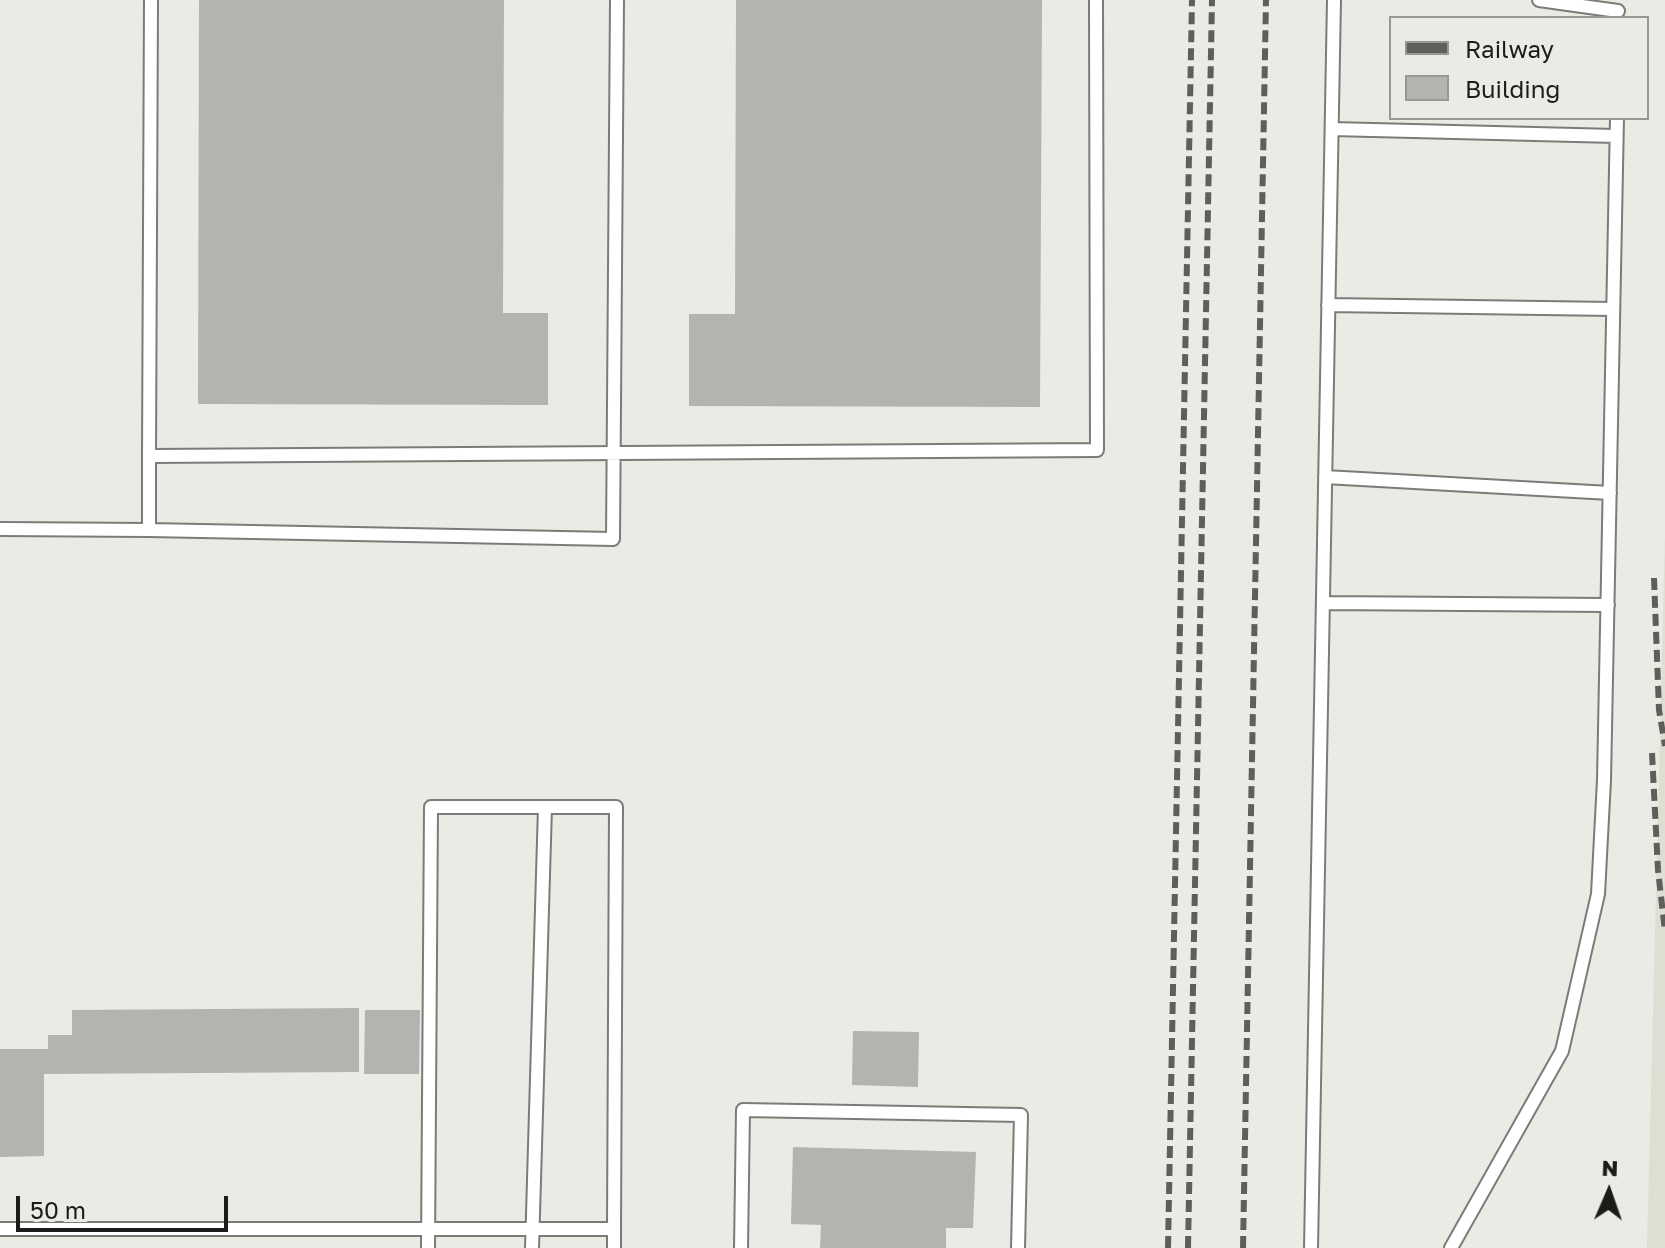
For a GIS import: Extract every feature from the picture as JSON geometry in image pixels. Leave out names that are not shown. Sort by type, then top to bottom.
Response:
[{"type":"lane","points":[[149,530],[151,0]]},
{"type":"lane","points":[[0,529],[613,539],[617,0]]},
{"type":"lane","points":[[149,456],[1097,450],[1096,0]]},
{"type":"lane","points":[[1311,1248],[1334,0]]},
{"type":"lane","points":[[1539,0],[1618,10]]},
{"type":"lane","points":[[1451,1248],[1562,1051],[1598,894],[1604,780],[1617,120]]},
{"type":"lane","points":[[1332,129],[1616,136]]},
{"type":"lane","points":[[1328,305],[1613,309]]},
{"type":"lane","points":[[1325,477],[1610,493]]},
{"type":"lane","points":[[1323,603],[1608,605]]},
{"type":"lane","points":[[428,1248],[431,807],[616,807],[614,1248]]},
{"type":"lane","points":[[532,1248],[545,807]]},
{"type":"lane","points":[[741,1248],[743,1110],[1021,1115],[1018,1248]]},
{"type":"lane","points":[[0,1229],[614,1229]]},
{"type":"shaded area","points":[[1665,537],[1665,1248],[1647,1248]]},
{"type":"building","points":[[199,0],[504,0],[503,313],[548,313],[548,405],[198,404]]},
{"type":"building","points":[[736,0],[1042,0],[1040,407],[689,406],[689,314],[735,314]]},
{"type":"building","points":[[359,1008],[359,1072],[44,1074],[44,1156],[0,1157],[0,1049],[48,1049],[48,1035],[72,1035],[72,1010]]},
{"type":"building","points":[[365,1010],[420,1010],[419,1074],[364,1074]]},
{"type":"building","points":[[853,1031],[919,1032],[918,1087],[852,1085]]},
{"type":"building","points":[[793,1147],[976,1152],[973,1228],[946,1228],[946,1248],[820,1248],[821,1225],[791,1224]]},
{"type":"railway","points":[[1168,1248],[1192,0]]},
{"type":"railway","points":[[1188,1248],[1212,0]]},
{"type":"railway","points":[[1243,1248],[1266,0]]},
{"type":"railway","points":[[1654,578],[1659,710],[1665,746]]},
{"type":"railway","points":[[1652,753],[1658,870],[1665,931]]}]
